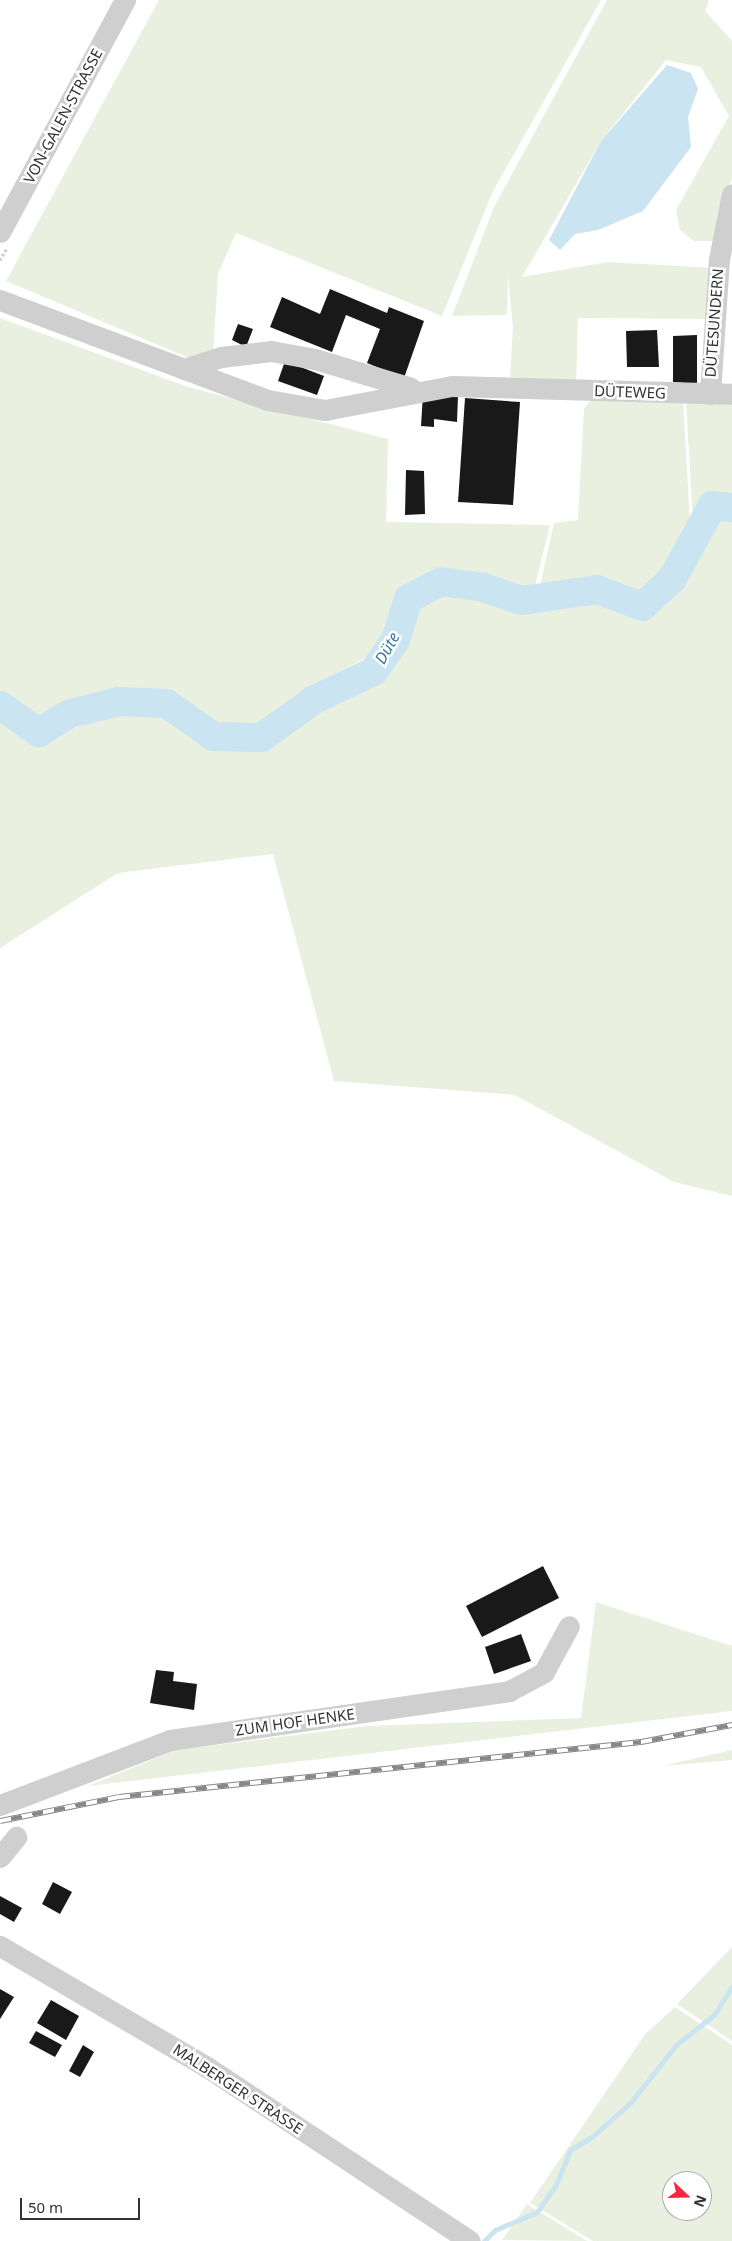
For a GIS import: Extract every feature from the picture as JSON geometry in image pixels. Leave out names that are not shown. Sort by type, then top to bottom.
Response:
[{"type":"street","name":"VON-GALEN-STRASSE","points":[[0,232],[124,0]]},
{"type":"street","name":"DÜTESUNDERN","points":[[710,394],[719,259],[732,194]]},
{"type":"street","points":[[0,300],[268,400],[325,410],[427,389]]},
{"type":"street","points":[[184,369],[221,357],[271,352],[315,359],[402,387],[427,389]]},
{"type":"street","name":"DÜTEWEG","points":[[427,389],[452,386],[732,394]]},
{"type":"street","name":"ZUM HOF HENKE","points":[[0,1804],[170,1740],[509,1691],[544,1672],[569,1626]]},
{"type":"street","points":[[0,1857],[16,1837]]},
{"type":"street","name":"MALBERGER STRASSE","points":[[0,1946],[42,1976],[207,2067],[468,2239]]},
{"type":"green space","points":[[159,0],[601,0],[493,191],[442,316],[236,233],[218,274],[213,357],[194,360],[6,281]]},
{"type":"green space","points":[[607,0],[709,0],[705,11],[732,41],[732,179],[724,193],[715,241],[694,241],[680,230],[676,210],[729,116],[701,67],[666,60],[601,141],[522,277],[607,262],[713,268],[709,319],[578,318],[576,385],[510,377],[513,327],[508,276],[507,315],[452,316],[494,207]]},
{"type":"green space","points":[[0,318],[188,387],[388,439],[386,522],[550,525],[534,590],[519,594],[486,578],[443,570],[397,591],[377,652],[298,693],[251,729],[213,726],[170,693],[117,689],[65,705],[37,721],[0,693]]},
{"type":"green space","points":[[592,399],[683,401],[691,540],[672,578],[642,606],[596,589],[538,595],[554,523],[578,520],[584,408]]},
{"type":"green space","points":[[686,401],[732,401],[732,498],[706,496],[693,522]]},
{"type":"green space","points":[[716,512],[732,514],[732,1196],[674,1182],[515,1095],[334,1081],[273,854],[118,873],[0,948],[0,716],[38,742],[105,716],[162,712],[208,745],[265,747],[322,707],[377,682],[401,649],[413,608],[443,590],[485,595],[523,610],[596,596],[646,612],[679,584]]},
{"type":"green space","points":[[596,1602],[732,1646],[732,1711],[88,1786],[176,1750],[367,1726],[581,1718]]},
{"type":"green space","points":[[732,1750],[732,1760],[662,1766]]},
{"type":"green space","points":[[732,1947],[732,2041],[677,2004]]},
{"type":"green space","points":[[675,2007],[732,2045],[732,2241],[593,2241],[530,2203],[646,2033]]},
{"type":"green space","points":[[527,2204],[587,2241],[502,2240]]},
{"type":"water","points":[[667,65],[691,73],[698,89],[688,117],[691,147],[643,211],[598,230],[575,234],[560,250],[549,240],[601,141]]},
{"type":"building","points":[[330,289],[387,313],[389,307],[424,321],[404,378],[367,363],[380,329],[346,315],[332,352],[270,327],[282,297],[320,314]]},
{"type":"building","points":[[238,324],[253,329],[246,347],[232,340]]},
{"type":"building","points":[[657,330],[659,367],[627,367],[626,331]]},
{"type":"building","points":[[697,335],[697,384],[673,382],[673,336]]},
{"type":"building","points":[[285,361],[324,376],[317,395],[278,381]]},
{"type":"building","points":[[423,394],[458,396],[457,422],[434,419],[434,427],[421,426]]},
{"type":"building","points":[[465,398],[520,402],[513,505],[458,502]]},
{"type":"building","points":[[406,470],[424,471],[425,514],[405,515]]},
{"type":"building","points":[[543,1566],[559,1598],[482,1637],[466,1606]]},
{"type":"building","points":[[521,1634],[531,1661],[494,1674],[485,1647]]},
{"type":"building","points":[[156,1670],[174,1672],[173,1681],[197,1684],[194,1710],[150,1703]]},
{"type":"building","points":[[53,1882],[72,1892],[60,1914],[42,1904]]},
{"type":"building","points":[[0,1896],[22,1908],[14,1922],[0,1914]]},
{"type":"building","points":[[0,1989],[14,1997],[0,2019]]},
{"type":"building","points":[[51,2000],[79,2016],[66,2040],[37,2023]]},
{"type":"building","points":[[36,2031],[62,2045],[55,2057],[29,2043]]},
{"type":"building","points":[[83,2045],[94,2052],[80,2077],[69,2071]]},
{"type":"waterway","name":"Düte","points":[[0,705],[38,732],[70,713],[118,701],[166,703],[213,736],[261,737],[314,699],[373,671],[395,640],[408,598],[441,581],[483,587],[521,600],[596,589],[642,606],[672,578],[712,505],[732,507]]},
{"type":"waterway","points":[[484,2241],[495,2230],[537,2212],[556,2185],[570,2150],[593,2136],[631,2102],[677,2044],[714,2015],[732,1986]]},
{"type":"railway","points":[[0,1821],[119,1797],[641,1742],[732,1725]]}]
